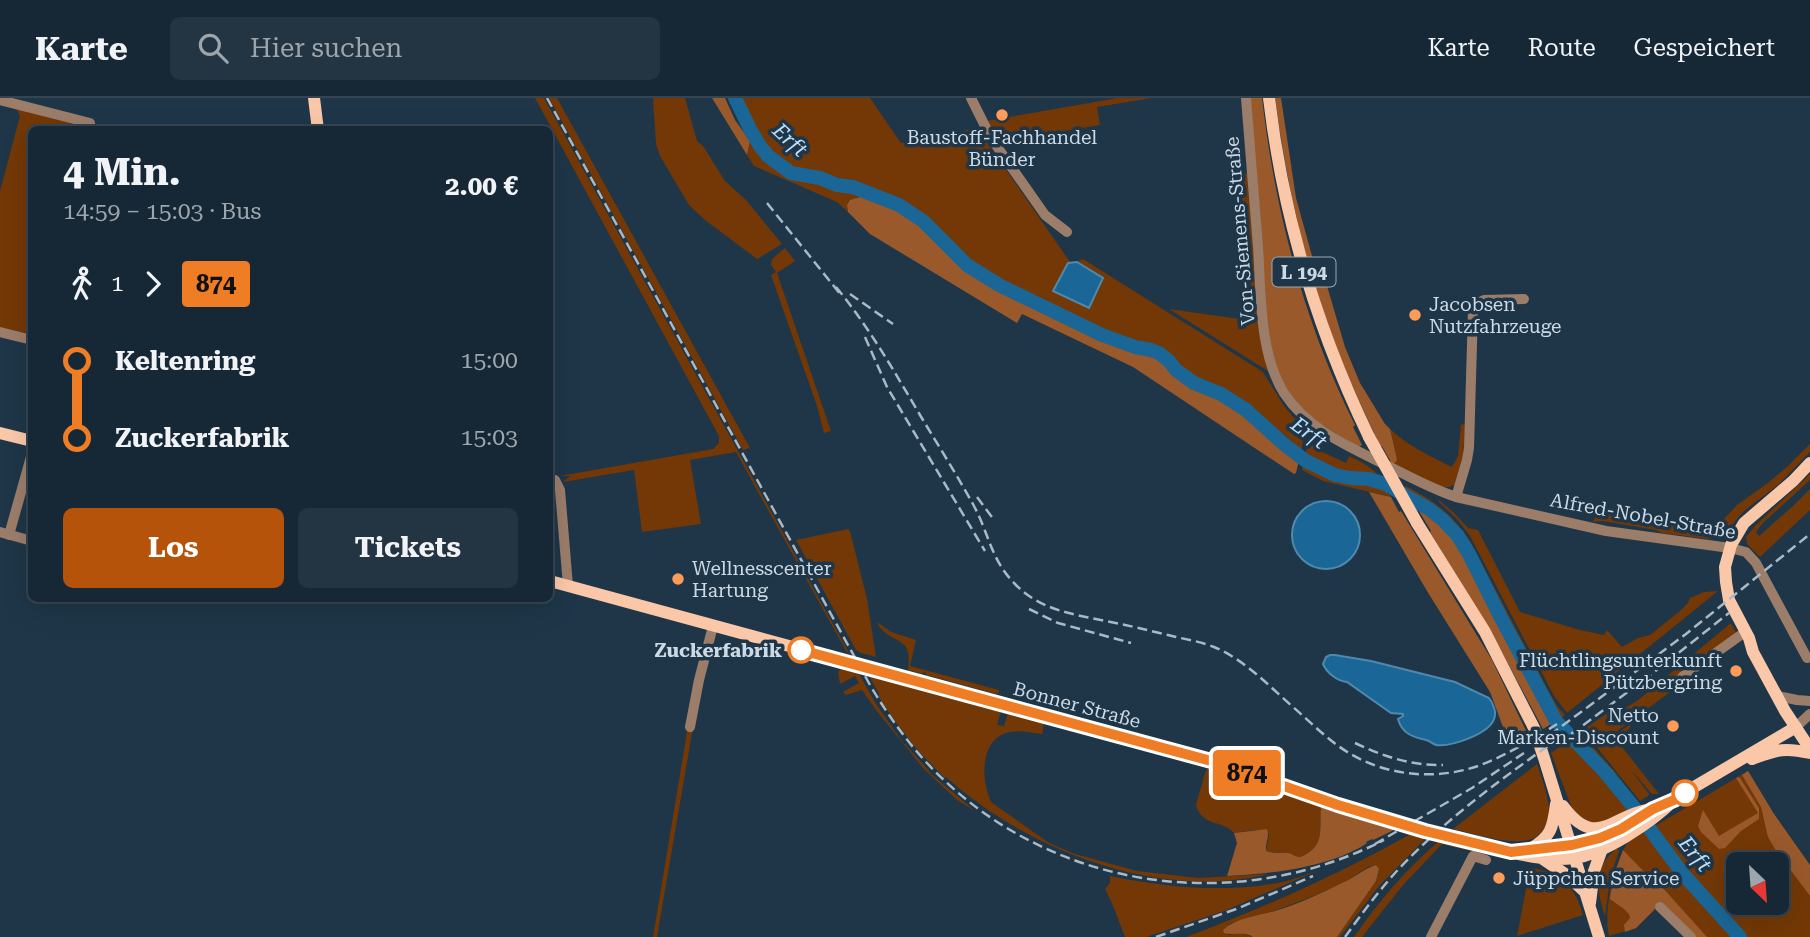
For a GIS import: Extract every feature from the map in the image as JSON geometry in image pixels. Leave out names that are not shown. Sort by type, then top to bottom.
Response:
[{"type":"main road","points":[[314,98],[317,126]]},
{"type":"main road","name":"L 194","points":[[1269,98],[1282,184],[1304,272],[1336,365],[1369,437],[1417,523],[1496,652],[1536,733],[1599,937]]},
{"type":"main road","points":[[0,433],[28,440]]},
{"type":"main road","points":[[1810,464],[1749,519],[1737,534],[1726,564],[1727,591],[1733,609],[1776,695],[1810,751]]},
{"type":"main road","name":"Bonner Straße","points":[[553,582],[1215,762],[1288,789],[1436,834],[1543,859],[1573,851]]},
{"type":"main road","points":[[1573,851],[1657,810],[1796,727]]},
{"type":"main road","points":[[1728,766],[1778,750],[1810,751]]},
{"type":"main road","points":[[1556,797],[1583,826],[1621,829]]},
{"type":"main road","name":"L 194","points":[[1529,850],[1542,842],[1549,833],[1554,820],[1556,797]]},
{"type":"main road","points":[[1511,852],[1602,849],[1621,829]]},
{"type":"main road","name":"L 194","points":[[1588,900],[1602,849]]},
{"type":"main road","points":[[1543,859],[1568,876],[1588,900]]},
{"type":"street","points":[[971,98],[990,138],[1045,215],[1067,232]]},
{"type":"street","name":"Von-Siemens-Straße","points":[[1247,98],[1263,311],[1271,362]]},
{"type":"street","points":[[0,100],[90,123]]},
{"type":"street","points":[[1455,497],[1469,448],[1473,309],[1475,304],[1484,300],[1524,299]]},
{"type":"street","points":[[0,332],[28,339]]},
{"type":"street","name":"Alfred-Nobel-Straße","points":[[1271,362],[1286,395],[1302,414],[1319,428],[1435,489],[1455,497],[1606,531],[1746,552],[1755,560],[1807,658]]},
{"type":"street","points":[[28,465],[4,534],[28,540]]},
{"type":"street","points":[[555,480],[560,490],[568,586]]},
{"type":"street","points":[[690,727],[713,626]]},
{"type":"street","points":[[1682,677],[1745,632]]},
{"type":"street","points":[[1776,695],[1797,701],[1810,701]]},
{"type":"street","points":[[1796,727],[1810,714]]},
{"type":"street","points":[[1796,727],[1810,724]]},
{"type":"street","points":[[1431,937],[1473,856],[1486,860]]},
{"type":"street","points":[[1660,907],[1691,937]]},
{"type":"shaded area","points":[[535,98],[544,98],[850,655],[736,452],[690,460],[701,524],[642,532],[634,470],[563,482],[570,476],[560,476],[713,449],[719,443],[719,436],[553,131],[553,126],[550,126]]},
{"type":"shaded area","points":[[549,98],[557,98],[750,448],[743,450]]},
{"type":"shaded area","points":[[653,98],[685,98],[697,141],[725,181],[747,201],[782,244],[757,259],[689,205],[660,156],[656,144]]},
{"type":"shaded area","points":[[712,98],[725,98],[735,120],[750,141],[747,155]]},
{"type":"shaded area","points":[[741,98],[870,98],[901,143],[977,128],[1070,262],[1054,291],[1089,307],[1103,279],[1076,262],[1083,259],[1263,372],[1284,406],[1305,431],[1301,453],[1284,434],[1272,428],[1243,404],[1196,380],[1164,353],[1151,346],[1102,331],[978,271],[937,228],[903,204],[855,184],[790,170],[765,149],[750,126]]},
{"type":"shaded area","points":[[1118,98],[1152,98],[1097,107],[1100,125],[1006,141],[997,136],[986,121]]},
{"type":"shaded area","points":[[1250,98],[1262,98],[1275,182],[1294,266],[1321,347],[1355,425],[1353,427],[1362,445],[1359,447],[1318,422],[1301,406],[1286,387],[1273,356],[1265,304]]},
{"type":"shaded area","points":[[1275,98],[1281,98],[1296,198],[1314,263],[1322,269],[1345,347],[1360,383],[1390,429],[1397,459],[1392,464],[1380,446],[1355,391],[1318,297],[1292,199]]},
{"type":"shaded area","points":[[16,108],[80,126],[28,126],[28,338],[0,329],[0,191],[20,116]]},
{"type":"shaded area","points":[[750,141],[768,161],[789,176],[812,179],[838,189],[867,195],[850,200],[847,205],[848,212],[837,202],[754,166],[747,155]]},
{"type":"shaded area","points":[[1239,171],[1238,180],[1241,180],[1240,171],[1249,178],[1268,371],[1169,309],[1254,321],[1244,214],[1235,172]]},
{"type":"shaded area","points":[[867,195],[898,207],[918,219],[963,270],[1013,297],[1101,338],[1161,359],[1179,378],[1233,405],[1299,460],[1296,473],[1133,367],[1022,314],[1017,323],[870,234],[848,212],[847,205],[850,200]]},
{"type":"shaded area","points":[[785,248],[795,261],[777,273],[831,431],[824,433],[771,275],[776,272],[771,265],[772,259]]},
{"type":"shaded area","points":[[1461,424],[1465,425],[1463,458],[1454,485],[1442,487],[1392,464],[1397,459],[1390,429],[1412,446],[1452,467],[1458,456]]},
{"type":"shaded area","points":[[1314,436],[1317,437],[1318,450],[1346,463],[1349,456],[1371,468],[1381,479],[1340,474],[1305,457],[1308,441]]},
{"type":"shaded area","points":[[1810,444],[1810,452],[1779,484],[1744,511],[1722,536],[1708,539],[1602,521],[1593,522],[1597,512],[1591,509],[1715,526],[1717,521],[1724,519],[1737,505],[1769,482]]},
{"type":"shaded area","points":[[1304,462],[1338,478],[1383,486],[1391,497],[1323,481],[1302,470]]},
{"type":"shaded area","points":[[1810,474],[1810,480],[1756,532],[1759,536],[1810,489],[1810,510],[1760,557],[1747,544],[1746,537]]},
{"type":"shaded area","points":[[1404,485],[1441,508],[1470,541],[1548,690],[1565,715],[1559,719],[1462,536],[1439,512],[1411,497]]},
{"type":"shaded area","points":[[1369,492],[1391,497],[1399,512],[1401,511],[1492,660],[1529,737],[1510,746],[1490,692]]},
{"type":"shaded area","points":[[1439,500],[1468,528],[1478,530],[1520,612],[1604,635],[1607,630],[1622,647],[1650,635],[1680,611],[1690,598],[1704,592],[1718,591],[1567,713],[1554,696],[1470,536]]},
{"type":"shaded area","points":[[1414,503],[1441,522],[1463,546],[1554,722],[1543,729],[1490,630]]},
{"type":"shaded area","points":[[848,529],[867,599],[876,657],[856,650],[796,540]]},
{"type":"shaded area","points":[[877,622],[891,632],[916,640],[910,666],[999,690],[999,693],[908,670],[909,658],[904,644],[887,634]]},
{"type":"shaded area","points":[[1731,623],[1736,633],[1679,675],[1674,689],[1605,740],[1598,738],[1613,749],[1609,739],[1632,723],[1628,731],[1621,736],[1623,739],[1619,743],[1659,794],[1652,794],[1631,770],[1649,794],[1640,801],[1583,730],[1612,710],[1622,710],[1637,701]]},
{"type":"shaded area","points":[[844,668],[858,672],[904,744],[931,774],[975,811],[957,800],[924,769],[876,710],[862,690],[846,695],[843,692],[859,683],[855,676],[840,684],[838,672]]},
{"type":"shaded area","points":[[868,674],[1001,711],[997,725],[1004,726],[1008,713],[1044,723],[1042,734],[1014,731],[1000,736],[988,751],[984,772],[991,802],[1049,843],[1075,854],[1137,871],[1198,878],[1269,874],[1227,881],[1184,881],[1140,875],[1097,863],[1055,847],[979,804],[945,778],[901,729],[879,697]]},
{"type":"shaded area","points":[[688,726],[693,727],[657,937],[653,937]]},
{"type":"shaded area","points":[[1580,732],[1638,803],[1600,823],[1589,822],[1573,811],[1551,753]]},
{"type":"shaded area","points":[[1537,764],[1549,804],[1548,829],[1544,828],[1532,839],[1513,841],[1453,829]]},
{"type":"shaded area","points":[[1208,768],[1321,807],[1317,844],[1298,857],[1284,852],[1269,852],[1266,851],[1269,834],[1254,830],[1234,833],[1203,817],[1196,805]]},
{"type":"shaded area","points":[[1748,771],[1810,865],[1810,937],[1696,937],[1661,903],[1636,928],[1609,936],[1607,914],[1611,888],[1628,842]]},
{"type":"shaded area","points":[[1748,771],[1810,865],[1810,896],[1789,868],[1789,852],[1777,852],[1768,837],[1761,807],[1742,775]]},
{"type":"shaded area","points":[[1738,777],[1759,808],[1759,819],[1741,831],[1725,848],[1719,849],[1698,826],[1703,810],[1719,836],[1758,813],[1736,778]]},
{"type":"shaded area","points":[[1321,807],[1396,829],[1342,856],[1314,865],[1227,876],[1237,843],[1234,833],[1267,829],[1266,851],[1300,857],[1317,844]]},
{"type":"shaded area","points":[[1409,835],[1426,838],[1379,886],[1340,937],[1337,937],[1376,881],[1379,869],[1376,865],[1316,895],[1230,924],[1228,935],[1241,933],[1253,937],[1186,937],[1299,890]]},
{"type":"shaded area","points":[[1439,841],[1470,849],[1442,844],[1403,885],[1362,937],[1354,937],[1393,886]]},
{"type":"shaded area","points":[[1616,849],[1619,851],[1610,878],[1605,917],[1598,880],[1603,864]]},
{"type":"shaded area","points":[[1623,850],[1662,887],[1707,937],[1696,937],[1661,903],[1636,928],[1625,932],[1624,925],[1630,918],[1629,914],[1610,899],[1613,878]]},
{"type":"shaded area","points":[[1376,865],[1379,869],[1376,881],[1337,937],[1253,937],[1224,933],[1223,930],[1234,923],[1301,902]]},
{"type":"shaded area","points":[[1530,868],[1550,873],[1565,882],[1576,896],[1583,915],[1517,936]]},
{"type":"shaded area","points":[[1319,870],[1224,911],[1146,937],[1125,937],[1105,889],[1110,883],[1110,876],[1153,884],[1218,888],[1283,882]]},
{"type":"water","points":[[1077,262],[1103,278],[1089,308],[1053,291],[1068,263]]},
{"type":"water","points":[[1319,501],[1333,501],[1345,506],[1355,516],[1360,535],[1355,554],[1345,564],[1333,569],[1319,569],[1307,564],[1297,554],[1292,542],[1292,528],[1297,516],[1307,506]]},
{"type":"water","points":[[1330,655],[1371,661],[1455,682],[1489,698],[1494,708],[1494,719],[1485,730],[1451,744],[1436,745],[1412,736],[1400,724],[1398,719],[1403,714],[1391,713],[1330,673],[1323,664]]},
{"type":"waterway","name":"Erft","points":[[735,98],[760,146],[768,156],[791,173],[853,187],[899,205],[923,221],[967,265],[999,285],[1102,335],[1159,353],[1194,383],[1221,394],[1246,410],[1306,461],[1335,475],[1385,484],[1443,520],[1458,536],[1469,554],[1556,721],[1604,771],[1683,874],[1740,937]]},
{"type":"waterway","name":"Erft","points":[[1611,780],[1612,771]]},
{"type":"railway","points":[[547,98],[870,685],[918,753],[973,805],[1026,839],[1082,863],[1142,878],[1203,883],[1264,879],[1325,864],[1384,840]]},
{"type":"railway","points":[[767,203],[841,295]]},
{"type":"railway","points":[[836,287],[881,350],[954,471],[979,516],[1001,566],[1015,584],[1035,600],[1069,613],[1197,642],[1225,652],[1256,674],[1337,745],[1369,763],[1387,769],[1423,774],[1460,771],[1498,757],[1557,724]]},
{"type":"railway","points":[[850,294],[893,324]]},
{"type":"railway","points":[[865,337],[887,387],[985,551]]},
{"type":"railway","points":[[977,497],[994,520]]},
{"type":"railway","points":[[1550,735],[1686,634],[1810,534]]},
{"type":"railway","points":[[1029,609],[1058,623],[1131,643]]},
{"type":"railway","points":[[1559,743],[1729,613]]},
{"type":"railway","points":[[1345,937],[1388,881],[1434,834],[1498,782],[1565,734]]},
{"type":"railway","points":[[1355,743],[1398,759],[1443,765]]},
{"type":"railway","points":[[1375,844],[1472,788],[1524,753]]},
{"type":"railway","points":[[1156,937],[1239,908],[1313,876]]},
{"type":"bus line","name":"874","points":[[801,650],[1215,762],[1338,805],[1425,831],[1511,852],[1592,841],[1621,829],[1685,793]]},
{"type":"place","name":"Baustoff-Fachhandel Bünder","points":[[1002,115]]},
{"type":"place","name":"Jacobsen Nutzfahrzeuge","points":[[1415,315]]},
{"type":"place","name":"Wellnesscenter Hartung","points":[[678,579]]},
{"type":"place","name":"Zuckerfabrik","points":[[801,650]]},
{"type":"place","name":"Flüchtlingsunterkunft Pützbergring","points":[[1736,671]]},
{"type":"place","name":"Netto Marken-Discount","points":[[1673,726]]},
{"type":"place","name":"Jüppchen Service","points":[[1499,878]]}]
